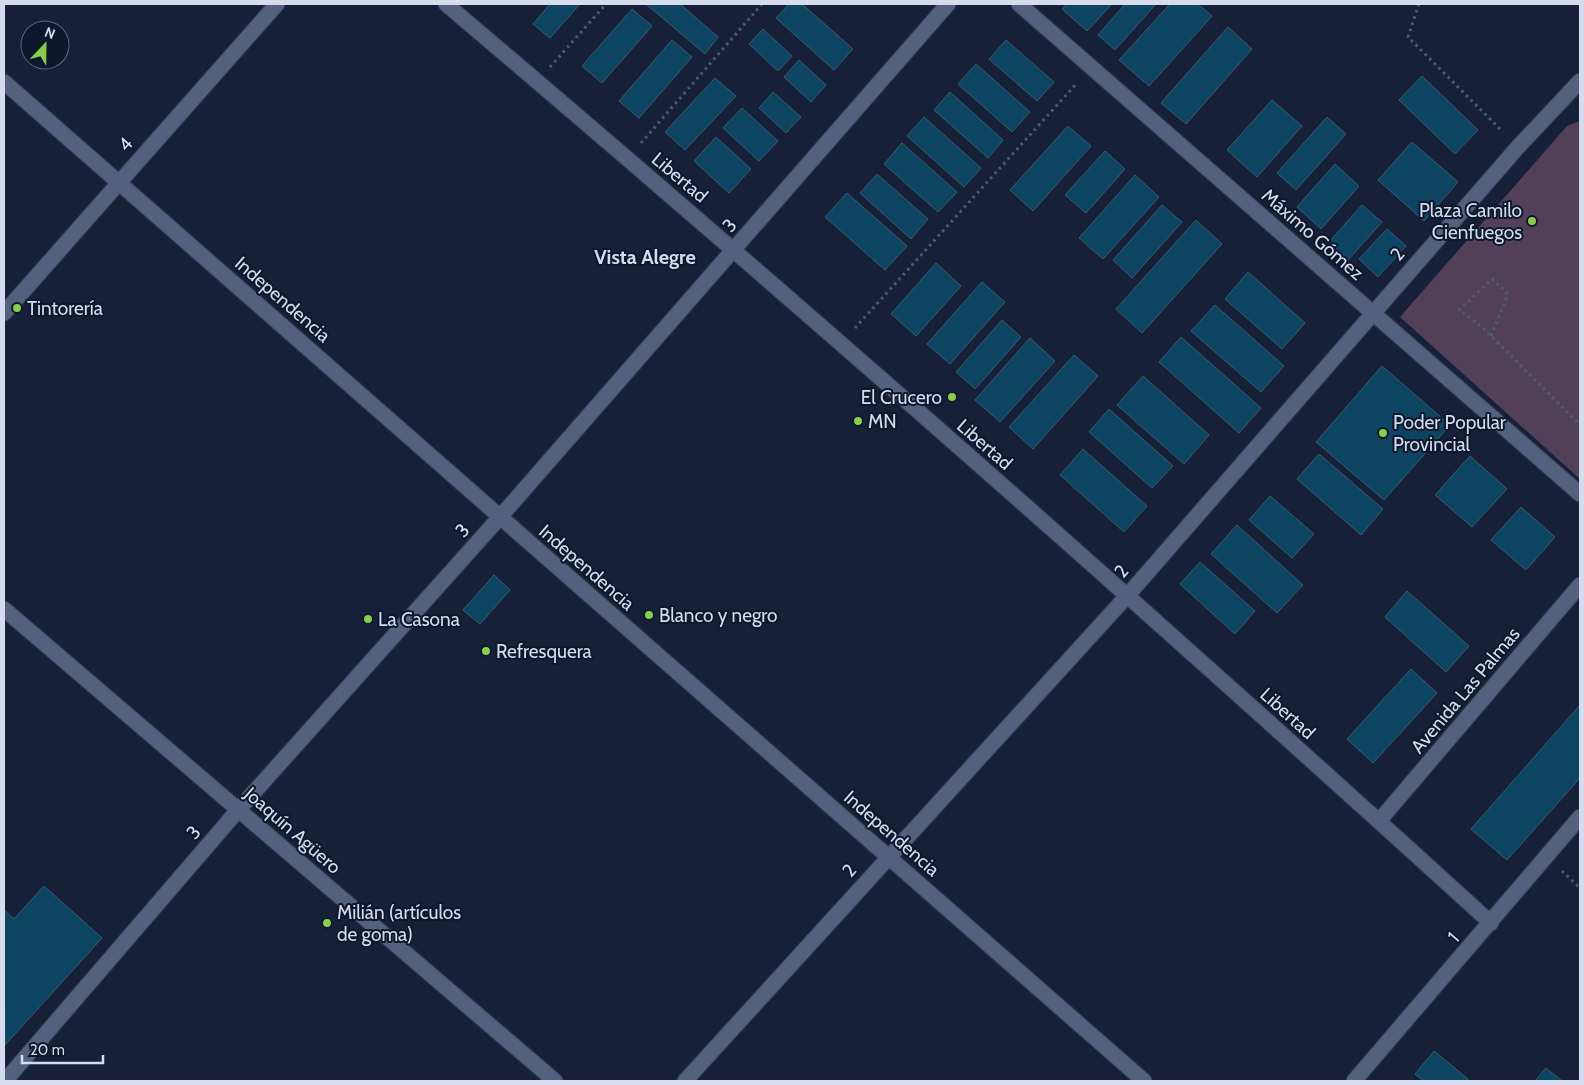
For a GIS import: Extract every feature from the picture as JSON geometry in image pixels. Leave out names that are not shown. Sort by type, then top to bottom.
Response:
[{"type":"street","name":"4","points":[[4,313],[118,181],[277,4]]},
{"type":"street","name":"Libertad","points":[[446,4],[734,249],[1379,821],[1491,923]]},
{"type":"street","name":"3","points":[[5,1081],[239,810],[500,518],[948,4]]},
{"type":"street","name":"Máximo Gómez","points":[[1019,4],[1580,494]]},
{"type":"street","name":"2","points":[[685,1081],[1126,596],[1372,312],[1580,80]]},
{"type":"street","name":"Independencia","points":[[4,82],[1144,1081]]},
{"type":"street","name":"Avenida Las Palmas","points":[[1379,821],[1580,585]]},
{"type":"street","name":"Joaquín Agüero","points":[[4,609],[555,1081]]},
{"type":"street","name":"1","points":[[1354,1081],[1580,817]]},
{"type":"path","points":[[537,82],[606,4]]},
{"type":"path","points":[[627,158],[762,4]]},
{"type":"path","points":[[1419,4],[1408,37],[1518,147]]},
{"type":"path","points":[[841,344],[1092,67]]},
{"type":"path","points":[[1491,336],[1508,294],[1492,279],[1459,310],[1491,336],[1580,426]]},
{"type":"shaded area","name":"Plaza Camilo Cienfuegos","points":[[1580,121],[1580,479],[1400,317],[1567,126]]},
{"type":"building","points":[[550,4],[580,4],[550,38],[533,24]]},
{"type":"building","points":[[646,4],[680,4],[718,37],[705,54]]},
{"type":"building","points":[[789,4],[802,4],[853,49],[834,70],[776,18]]},
{"type":"building","points":[[1067,4],[1112,4],[1087,31],[1062,9]]},
{"type":"building","points":[[1125,4],[1156,4],[1115,50],[1098,35]]},
{"type":"building","points":[[1170,4],[1198,4],[1212,16],[1149,86],[1119,60]]},
{"type":"building","points":[[632,9],[652,26],[602,83],[582,66]]},
{"type":"building","points":[[1228,27],[1252,49],[1186,124],[1161,103]]},
{"type":"building","points":[[763,29],[792,56],[778,71],[749,44]]},
{"type":"building","points":[[672,40],[692,57],[639,118],[619,101]]},
{"type":"building","points":[[1006,40],[1054,82],[1037,101],[989,59]]},
{"type":"building","points":[[799,60],[826,85],[811,102],[784,77]]},
{"type":"building","points":[[976,64],[1030,112],[1012,132],[958,84]]},
{"type":"building","points":[[1422,76],[1478,130],[1455,154],[1399,100]]},
{"type":"building","points":[[715,78],[736,96],[685,150],[665,132]]},
{"type":"building","points":[[773,92],[801,117],[786,133],[759,108]]},
{"type":"building","points":[[950,92],[1003,140],[988,158],[934,110]]},
{"type":"building","points":[[1272,100],[1302,126],[1257,177],[1227,150]]},
{"type":"building","points":[[742,108],[778,141],[759,161],[723,128]]},
{"type":"building","points":[[924,117],[981,168],[964,187],[907,136]]},
{"type":"building","points":[[1327,117],[1346,134],[1296,190],[1277,173]]},
{"type":"building","points":[[1068,126],[1091,146],[1033,211],[1010,190]]},
{"type":"building","points":[[716,137],[751,169],[729,193],[694,161]]},
{"type":"building","points":[[1412,142],[1458,182],[1424,221],[1378,180]]},
{"type":"building","points":[[902,143],[957,192],[938,212],[884,164]]},
{"type":"building","points":[[1105,151],[1125,169],[1086,213],[1065,195]]},
{"type":"building","points":[[1335,164],[1359,186],[1321,229],[1297,207]]},
{"type":"building","points":[[877,174],[928,219],[911,239],[860,193]]},
{"type":"building","points":[[1135,175],[1159,197],[1103,259],[1079,238]]},
{"type":"building","points":[[847,193],[907,246],[885,270],[825,217]]},
{"type":"building","points":[[1162,205],[1182,222],[1132,278],[1113,260]]},
{"type":"building","points":[[1362,205],[1382,222],[1348,260],[1329,242]]},
{"type":"building","points":[[1196,220],[1222,244],[1142,333],[1116,309]]},
{"type":"building","points":[[1387,229],[1406,246],[1378,277],[1359,259]]},
{"type":"building","points":[[936,263],[961,286],[916,336],[891,314]]},
{"type":"building","points":[[1248,272],[1305,323],[1282,349],[1225,299]]},
{"type":"building","points":[[982,282],[1005,302],[950,364],[927,344]]},
{"type":"building","points":[[1215,305],[1284,366],[1261,392],[1191,331]]},
{"type":"building","points":[[1002,320],[1021,337],[975,389],[956,372]]},
{"type":"building","points":[[1181,337],[1261,408],[1239,433],[1159,362]]},
{"type":"building","points":[[1030,338],[1055,361],[1000,422],[975,400]]},
{"type":"building","points":[[1074,355],[1098,376],[1033,449],[1009,427]]},
{"type":"building","name":"Poder Popular Provincial","points":[[1382,366],[1450,425],[1384,500],[1316,442]]},
{"type":"building","points":[[1143,376],[1209,435],[1184,464],[1117,405]]},
{"type":"building","points":[[1109,409],[1173,466],[1152,488],[1089,432]]},
{"type":"building","points":[[1083,449],[1147,506],[1124,532],[1060,475]]},
{"type":"building","points":[[1319,454],[1383,509],[1361,535],[1297,479]]},
{"type":"building","points":[[1470,456],[1507,489],[1472,527],[1435,495]]},
{"type":"building","points":[[1270,496],[1314,534],[1292,558],[1249,520]]},
{"type":"building","points":[[1521,507],[1555,537],[1526,570],[1491,540]]},
{"type":"building","points":[[1237,525],[1303,585],[1277,613],[1211,554]]},
{"type":"building","points":[[1200,562],[1255,611],[1235,634],[1180,584]]},
{"type":"building","points":[[494,575],[510,590],[480,624],[463,610]]},
{"type":"building","points":[[1407,591],[1469,646],[1446,672],[1385,617]]},
{"type":"building","points":[[1411,669],[1437,693],[1373,763],[1347,739]]},
{"type":"building","points":[[1580,705],[1580,778],[1507,860],[1471,829]]},
{"type":"building","points":[[44,886],[102,938],[5,1045],[4,910],[14,919]]},
{"type":"building","points":[[1434,1051],[1468,1079],[1466,1081],[1424,1081],[1415,1074]]},
{"type":"building","points":[[1546,1068],[1562,1081],[1535,1081]]},
{"type":"place","name":"Plaza Camilo Cienfuegos","points":[[1532,221]]},
{"type":"place","name":"Tintorería","points":[[17,308]]},
{"type":"place","name":"El Crucero","points":[[952,397]]},
{"type":"place","name":"MN","points":[[858,421]]},
{"type":"place","name":"Poder Popular Provincial","points":[[1383,433]]},
{"type":"place","name":"Blanco y negro","points":[[649,615]]},
{"type":"place","name":"La Casona","points":[[368,619]]},
{"type":"place","name":"Refresquera","points":[[486,651]]},
{"type":"place","name":"Milián (artículos de goma)","points":[[327,923]]},
{"type":"district","name":"Vista Alegre","points":[[645,257]]}]
